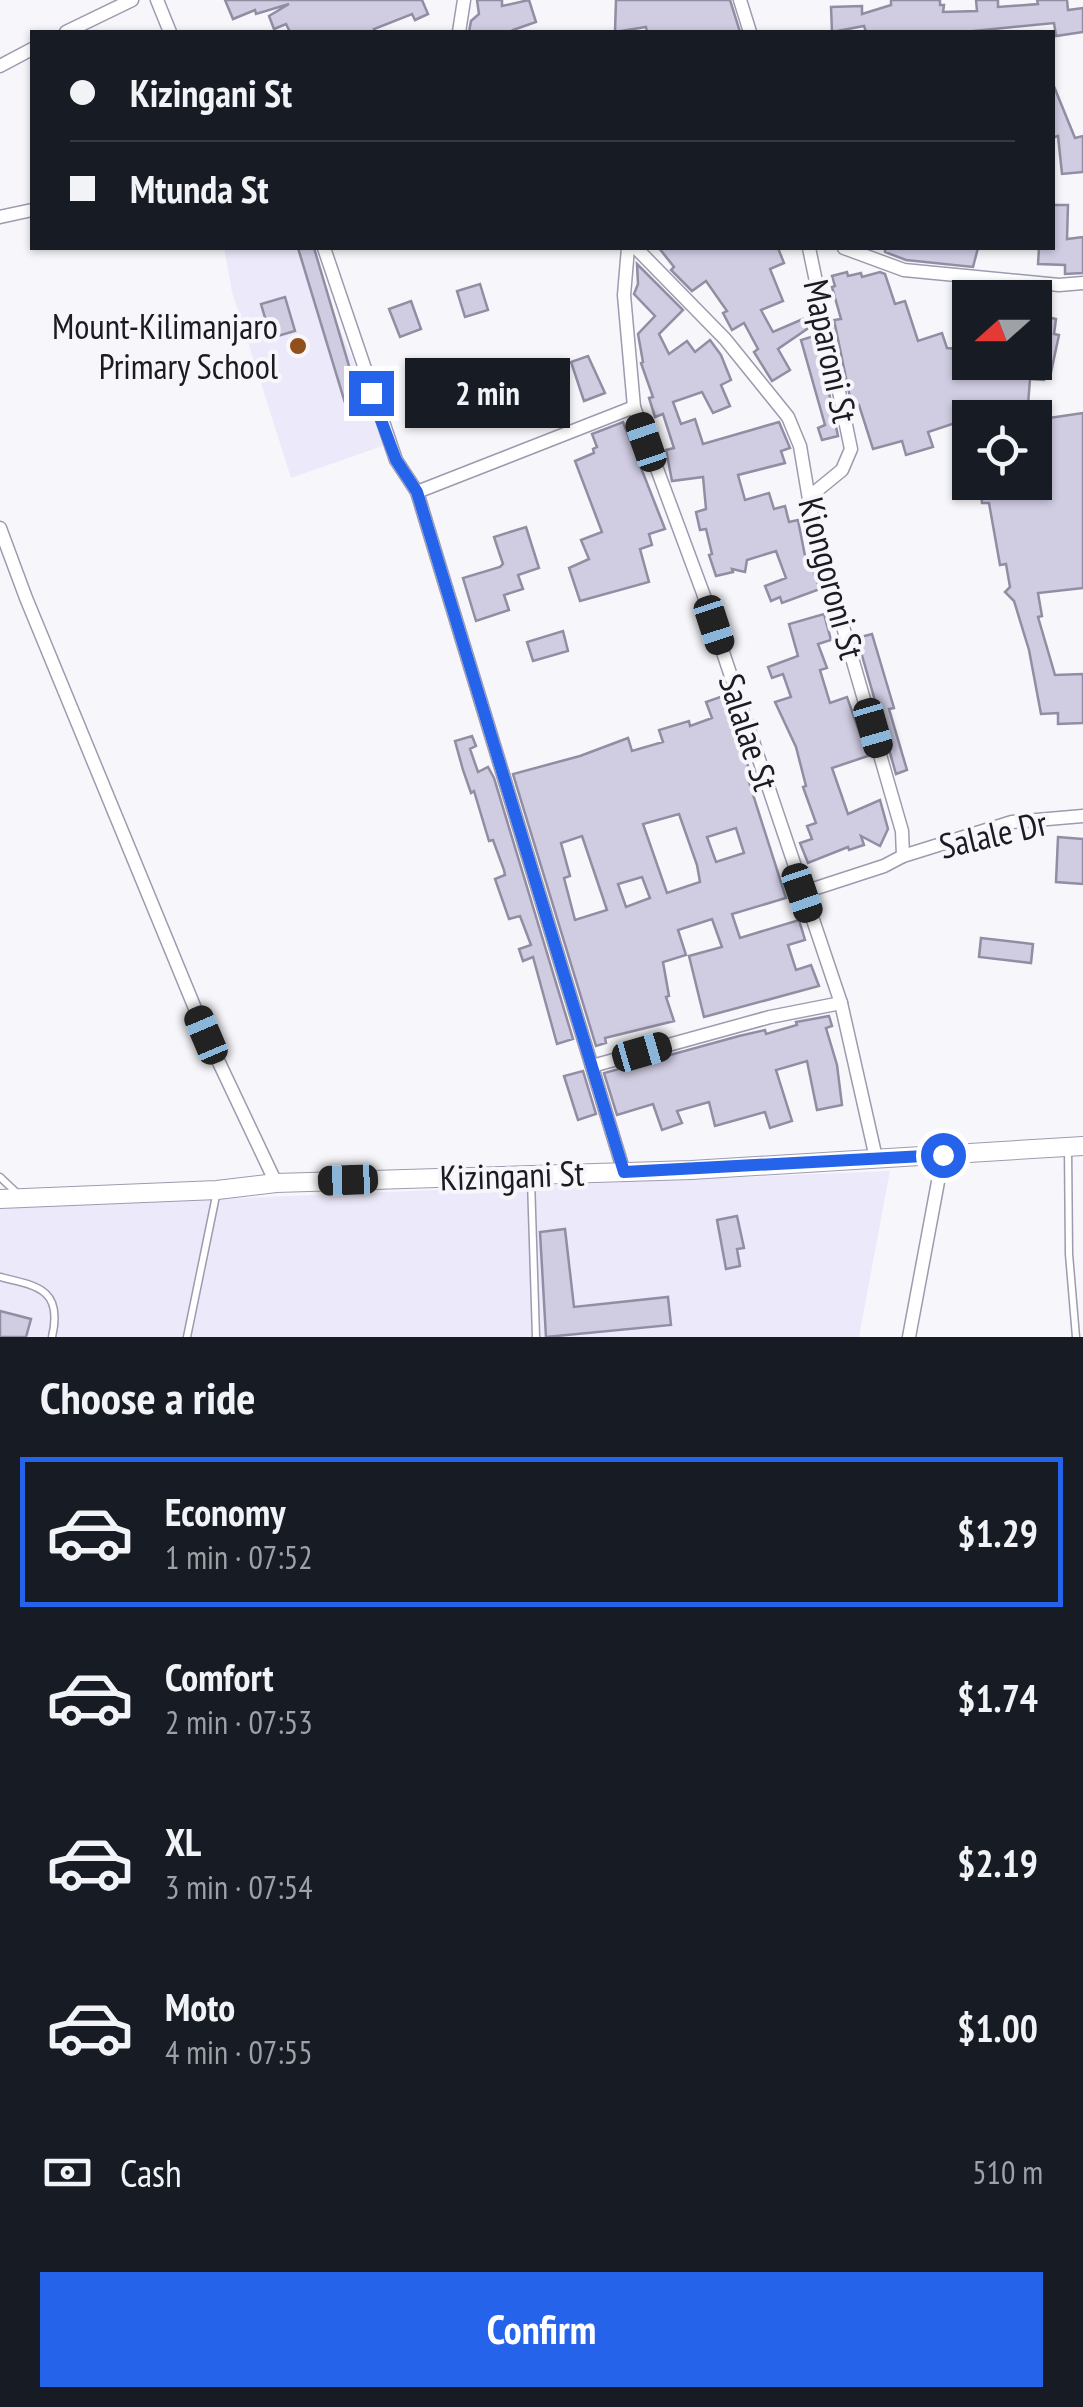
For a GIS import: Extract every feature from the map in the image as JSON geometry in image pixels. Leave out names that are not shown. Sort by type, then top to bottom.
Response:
[{"type":"street","points":[[70,30],[132,0]]},
{"type":"street","points":[[157,0],[169,30]]},
{"type":"street","points":[[460,30],[464,0]]},
{"type":"street","points":[[740,0],[749,30]]},
{"type":"street","points":[[0,66],[30,50]]},
{"type":"street","points":[[0,217],[30,210]]},
{"type":"street","points":[[325,250],[396,460],[417,492],[624,1172]]},
{"type":"street","name":"Salalae St","points":[[628,250],[624,296],[634,407],[703,593],[841,1004],[876,1158]]},
{"type":"street","name":"Kiongoroni St","points":[[638,250],[725,339],[788,417],[800,446],[813,523],[902,831],[903,856]]},
{"type":"street","name":"Maparoni St","points":[[809,497],[842,470],[851,448],[810,250]]},
{"type":"street","name":"Maparoni St","points":[[849,250],[904,270],[1083,284]]},
{"type":"street","points":[[417,492],[634,407]]},
{"type":"street","points":[[0,528],[206,1035],[276,1182]]},
{"type":"street","name":"Salale Dr","points":[[903,856],[1012,822],[1083,816]]},
{"type":"street","points":[[802,893],[903,856]]},
{"type":"street","points":[[592,1066],[770,1017],[841,1004]]},
{"type":"street","name":"Kizingani St","points":[[0,1199],[217,1190],[276,1182],[624,1172],[1075,1147]]},
{"type":"street","points":[[908,1337],[943,1155]]},
{"type":"lane","points":[[1075,1147],[1069,1254],[1076,1337]]},
{"type":"lane","points":[[531,1174],[536,1337]]},
{"type":"lane","points":[[0,1176],[23,1198]]},
{"type":"lane","points":[[187,1337],[217,1190]]},
{"type":"lane","points":[[0,1278],[44,1290],[57,1316],[52,1337]]},
{"type":"shaded area","name":"Mount-Kilimanjaro Primary School","points":[[224,250],[307,250],[388,444],[291,478],[232,292]]},
{"type":"shaded area","points":[[890,1171],[859,1337],[0,1337],[0,1208]]},
{"type":"building","points":[[225,0],[422,0],[428,14],[415,20],[412,14],[375,30],[289,30],[286,24],[274,29],[269,16],[289,4],[256,14],[255,10],[233,19]]},
{"type":"building","points":[[477,0],[502,0],[502,6],[529,0],[536,22],[513,30],[469,30],[471,21],[479,14]]},
{"type":"building","points":[[616,0],[730,0],[739,30],[646,27],[615,30]]},
{"type":"building","points":[[891,0],[940,0],[943,12],[977,11],[976,0],[998,0],[998,7],[1038,4],[1037,0],[1067,0],[1068,10],[1083,8],[1083,32],[1056,36],[1054,23],[984,30],[865,30],[864,26],[832,30],[831,7],[862,6],[862,14],[891,5]]},
{"type":"building","points":[[1055,89],[1075,138],[1083,136],[1083,172],[1062,174],[1058,136],[1055,137]]},
{"type":"building","points":[[1055,205],[1068,205],[1067,239],[1083,237],[1083,273],[1065,274],[1065,265],[1038,264],[1039,250],[1055,250]]},
{"type":"building","points":[[299,250],[315,250],[360,403],[346,406]]},
{"type":"building","points":[[661,250],[779,250],[784,263],[770,269],[783,301],[761,310],[773,332],[803,319],[807,329],[778,349],[790,370],[772,381],[754,352],[758,349],[744,323],[732,330],[723,313],[727,311],[706,281],[692,291],[671,270],[674,267]]},
{"type":"building","points":[[977,250],[973,267],[906,260],[885,252]]},
{"type":"building","points":[[637,264],[683,310],[659,334],[669,354],[687,341],[695,352],[710,340],[731,380],[721,385],[730,406],[713,413],[702,392],[673,402],[681,424],[695,419],[703,444],[779,422],[790,448],[781,451],[785,463],[738,475],[745,500],[769,493],[774,509],[785,506],[789,522],[798,520],[807,566],[811,565],[820,589],[782,603],[780,597],[771,601],[765,586],[786,578],[776,551],[747,560],[745,572],[732,569],[733,572],[716,576],[706,529],[700,530],[696,512],[706,509],[703,477],[672,481],[666,450],[674,448],[663,414],[655,417],[649,398],[653,397],[641,363],[638,334],[655,316],[634,294]]},
{"type":"building","points":[[847,272],[848,276],[861,273],[862,277],[885,274],[895,304],[905,301],[918,341],[942,333],[947,348],[952,348],[952,380],[1030,380],[1028,400],[952,400],[952,424],[928,432],[933,447],[906,455],[902,441],[873,449],[859,405],[852,407],[834,320],[841,319],[832,276]]},
{"type":"building","points":[[480,284],[488,310],[465,317],[457,291]]},
{"type":"building","points":[[285,297],[295,331],[271,338],[261,304]]},
{"type":"building","points":[[411,301],[421,329],[400,337],[389,309]]},
{"type":"building","points":[[1052,318],[1056,319],[1054,334],[1059,335],[1052,368]]},
{"type":"building","points":[[817,335],[838,436],[822,440],[818,428],[825,425],[801,340]]},
{"type":"building","points":[[588,356],[605,393],[584,401],[571,362]]},
{"type":"building","points":[[1083,413],[1083,588],[1038,593],[1042,616],[1038,617],[1055,675],[1083,674],[1083,723],[1058,724],[1058,713],[1041,714],[1029,650],[1014,601],[1005,592],[1010,587],[1006,564],[1000,565],[989,503],[982,500],[1052,500],[1052,418]]},
{"type":"building","points":[[623,422],[665,529],[649,534],[652,545],[640,549],[649,582],[580,601],[569,568],[589,559],[581,540],[602,532],[575,461],[594,453],[597,447],[592,434]]},
{"type":"building","points":[[526,527],[539,568],[518,575],[523,589],[504,595],[509,610],[476,621],[463,578],[500,567],[503,564],[494,537]]},
{"type":"building","points":[[824,614],[831,640],[818,644],[827,668],[820,670],[830,703],[847,697],[868,756],[832,768],[848,814],[880,800],[888,829],[880,846],[861,836],[864,845],[808,863],[800,843],[812,839],[807,826],[816,823],[803,787],[806,786],[796,747],[775,702],[791,697],[783,674],[772,678],[768,667],[798,656],[789,624]]},
{"type":"building","points":[[563,631],[568,651],[533,661],[527,642]]},
{"type":"building","points":[[872,634],[907,770],[896,774],[857,638]]},
{"type":"building","points":[[723,696],[753,780],[749,782],[786,898],[732,914],[740,938],[799,920],[805,940],[788,945],[796,970],[811,965],[819,986],[704,1017],[689,956],[722,947],[712,919],[678,930],[686,955],[663,962],[669,996],[666,997],[674,1021],[605,1038],[606,1043],[596,1046],[513,774],[628,738],[632,751],[663,742],[659,730],[712,718],[706,702]],"holes":[[[679,814],[700,882],[667,893],[643,824]],[[736,828],[744,853],[716,862],[707,837]],[[582,836],[607,910],[575,920],[564,878],[570,876],[561,843]],[[642,877],[650,898],[626,907],[618,884]]]},
{"type":"building","points":[[472,736],[476,746],[470,749],[478,772],[488,767],[494,778],[573,1039],[557,1044],[533,957],[523,961],[519,949],[531,945],[520,916],[509,919],[495,879],[505,875],[504,870],[463,770],[455,741]]},
{"type":"building","points":[[1058,837],[1083,839],[1083,884],[1056,882]]},
{"type":"building","points":[[981,938],[1033,944],[1031,963],[979,957]]},
{"type":"building","points":[[829,1016],[832,1026],[826,1028],[837,1065],[842,1105],[817,1110],[807,1061],[776,1070],[792,1121],[770,1128],[765,1112],[715,1126],[709,1102],[677,1111],[682,1123],[662,1130],[653,1104],[617,1115],[604,1073]]},
{"type":"building","points":[[583,1071],[596,1114],[578,1120],[564,1076]]},
{"type":"building","points":[[737,1216],[744,1248],[737,1249],[740,1266],[726,1269],[717,1220]]},
{"type":"building","points":[[565,1229],[574,1307],[668,1297],[671,1325],[546,1337],[540,1232]]},
{"type":"building","points":[[0,1311],[31,1319],[26,1337],[0,1337]]},
{"type":"place","name":"Mount-Kilimanjaro Primary School","points":[[298,346]]},
{"type":"route","points":[[371,393],[396,460],[417,492],[624,1172],[943,1155]]}]
